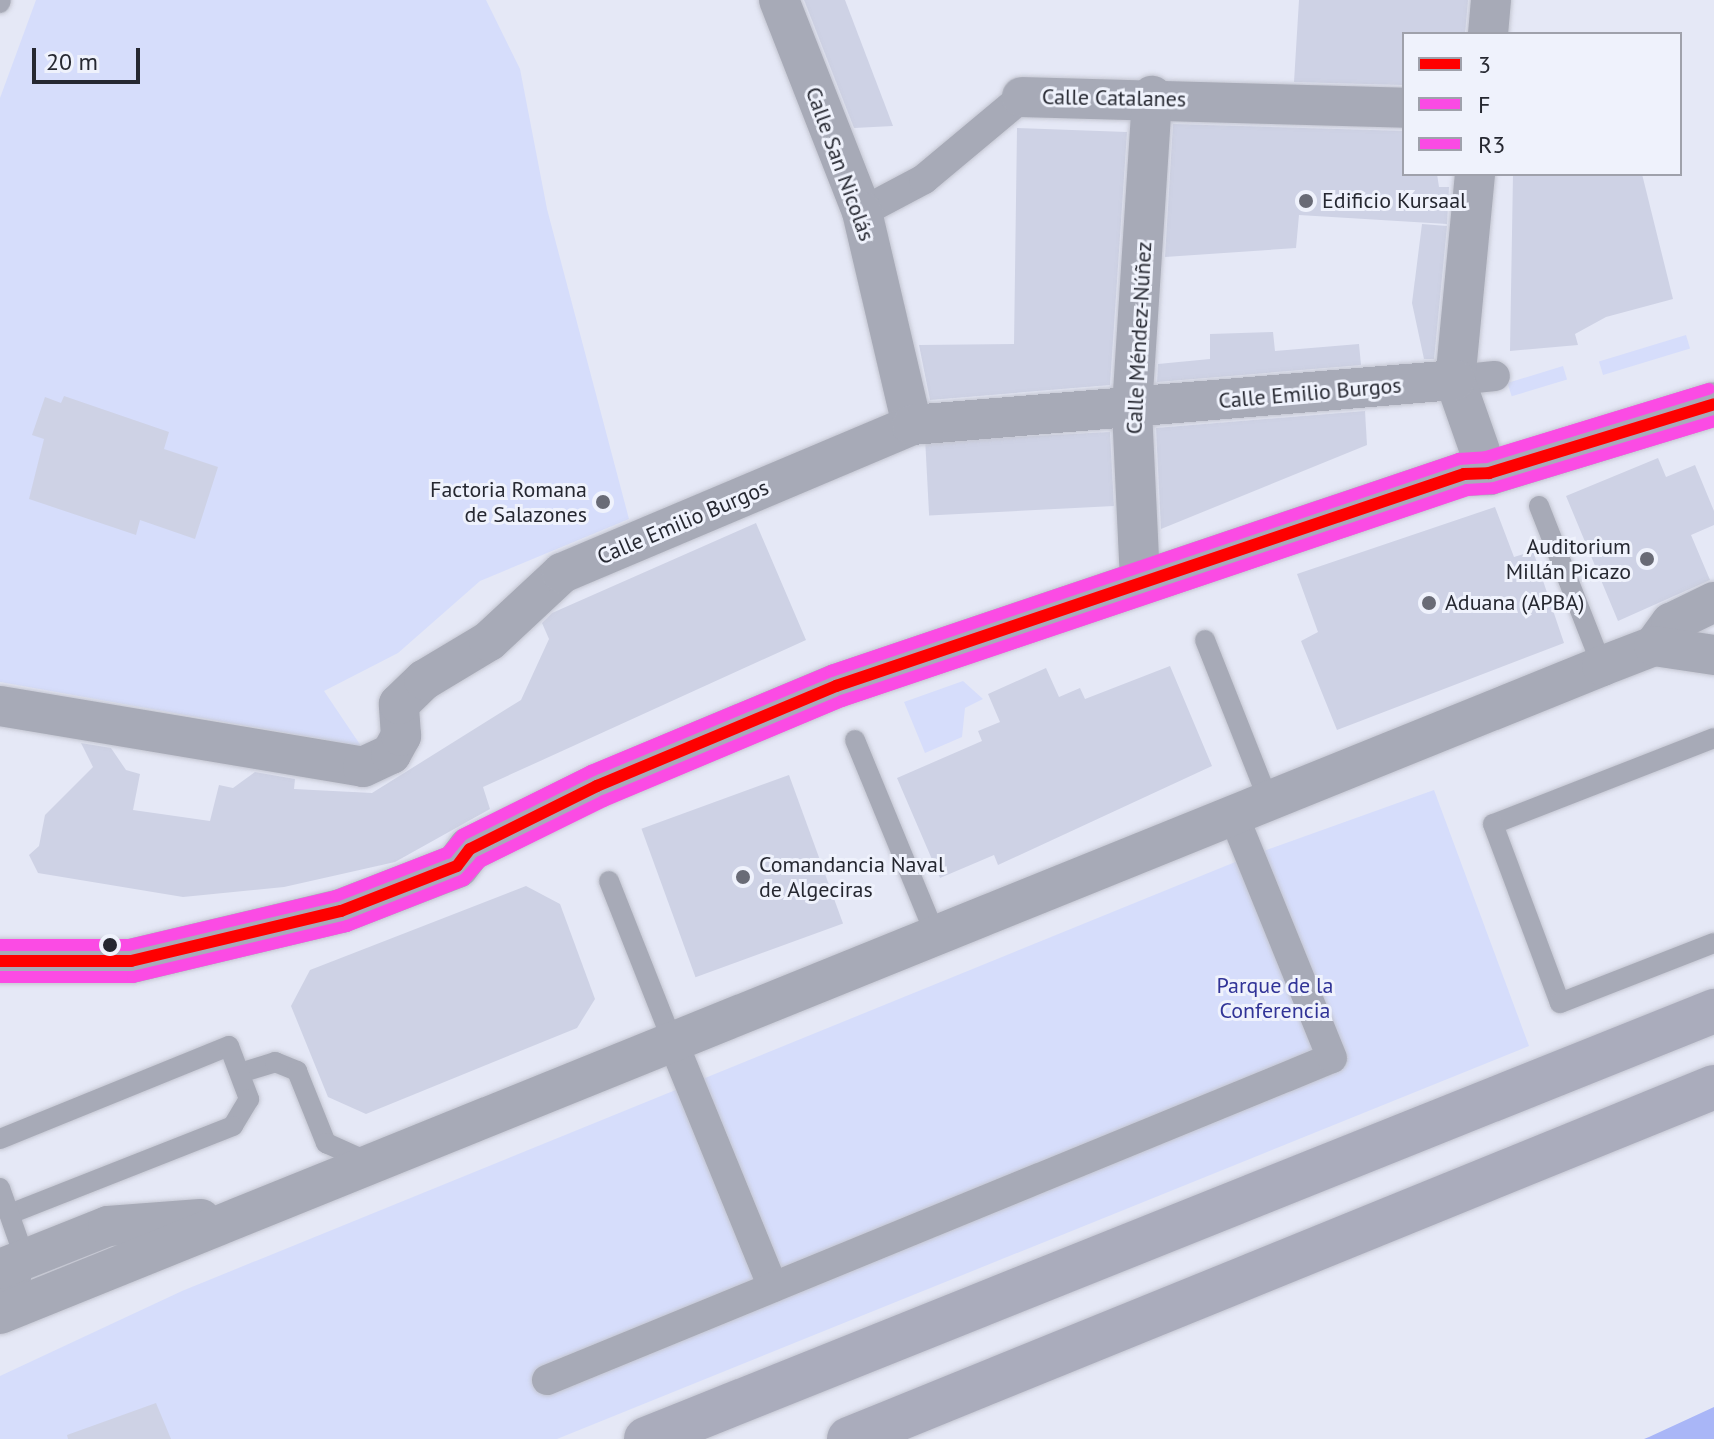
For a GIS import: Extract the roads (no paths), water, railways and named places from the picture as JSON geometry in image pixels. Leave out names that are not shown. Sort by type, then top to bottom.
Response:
[{"type":"highway","points":[[0,961],[131,961],[189,952],[341,911],[457,866],[470,849],[836,686],[1714,380]]},
{"type":"highway","points":[[1472,462],[1489,473],[1714,404]]},
{"type":"highway","points":[[0,930],[56,941],[183,927],[335,893],[448,846],[470,849]]},
{"type":"main road","points":[[646,1439],[1714,1011]]},
{"type":"main road","points":[[849,1439],[1714,1087]]},
{"type":"street","name":"Calle San Nicolás","points":[[779,0],[862,212],[912,425]]},
{"type":"street","points":[[1488,32],[1491,0]]},
{"type":"street","name":"Calle Catalanes","points":[[862,212],[924,179],[1022,97],[1152,96],[1402,108]]},
{"type":"street","name":"Calle Méndez-Núñez","points":[[1140,580],[1132,408],[1152,96]]},
{"type":"street","points":[[1472,462],[1455,380],[1475,176]]},
{"type":"street","points":[[1455,380],[1495,376]]},
{"type":"street","name":"Calle Emilio Burgos","points":[[0,706],[363,767],[391,754],[401,736],[399,704],[424,680],[489,641],[562,573],[912,425],[1455,380]]},
{"type":"street","points":[[1654,646],[1671,623],[1714,602]]},
{"type":"street","points":[[0,1314],[240,1219],[254,1205],[1654,646],[1714,655]]},
{"type":"street","points":[[547,1380],[1332,1058],[1250,805]]},
{"type":"street","points":[[672,1040],[773,1287]]},
{"type":"street","points":[[12,1264],[108,1226],[187,1225],[234,1204],[254,1205]]},
{"type":"lane","points":[[1539,506],[1602,666]]},
{"type":"lane","points":[[1205,640],[1250,805]]},
{"type":"lane","points":[[1714,738],[1493,824],[1560,1003],[1714,943]]},
{"type":"lane","points":[[855,740],[935,934]]},
{"type":"lane","points":[[609,881],[672,1040]]},
{"type":"lane","points":[[0,1139],[229,1046],[240,1073],[248,1107],[233,1126],[10,1214]]},
{"type":"lane","points":[[240,1073],[275,1062],[297,1071],[326,1143],[368,1160]]},
{"type":"lane","points":[[0,1188],[10,1214],[12,1264],[19,1287],[0,1299]]},
{"type":"water","points":[[1714,1407],[1714,1439],[1644,1439],[1649,1437]]},
{"type":"place","name":"Edificio Kursaal","points":[[1306,201]]},
{"type":"place","name":"Factoria Romana de Salazones","points":[[603,502]]},
{"type":"place","name":"Auditorium Millán Picazo","points":[[1647,559]]},
{"type":"place","name":"Aduana (APBA)","points":[[1429,603]]},
{"type":"place","name":"Comandancia Naval de Algeciras","points":[[743,877]]},
{"type":"park label","name":"Parque de la Conferencia","points":[[1275,998]]}]
